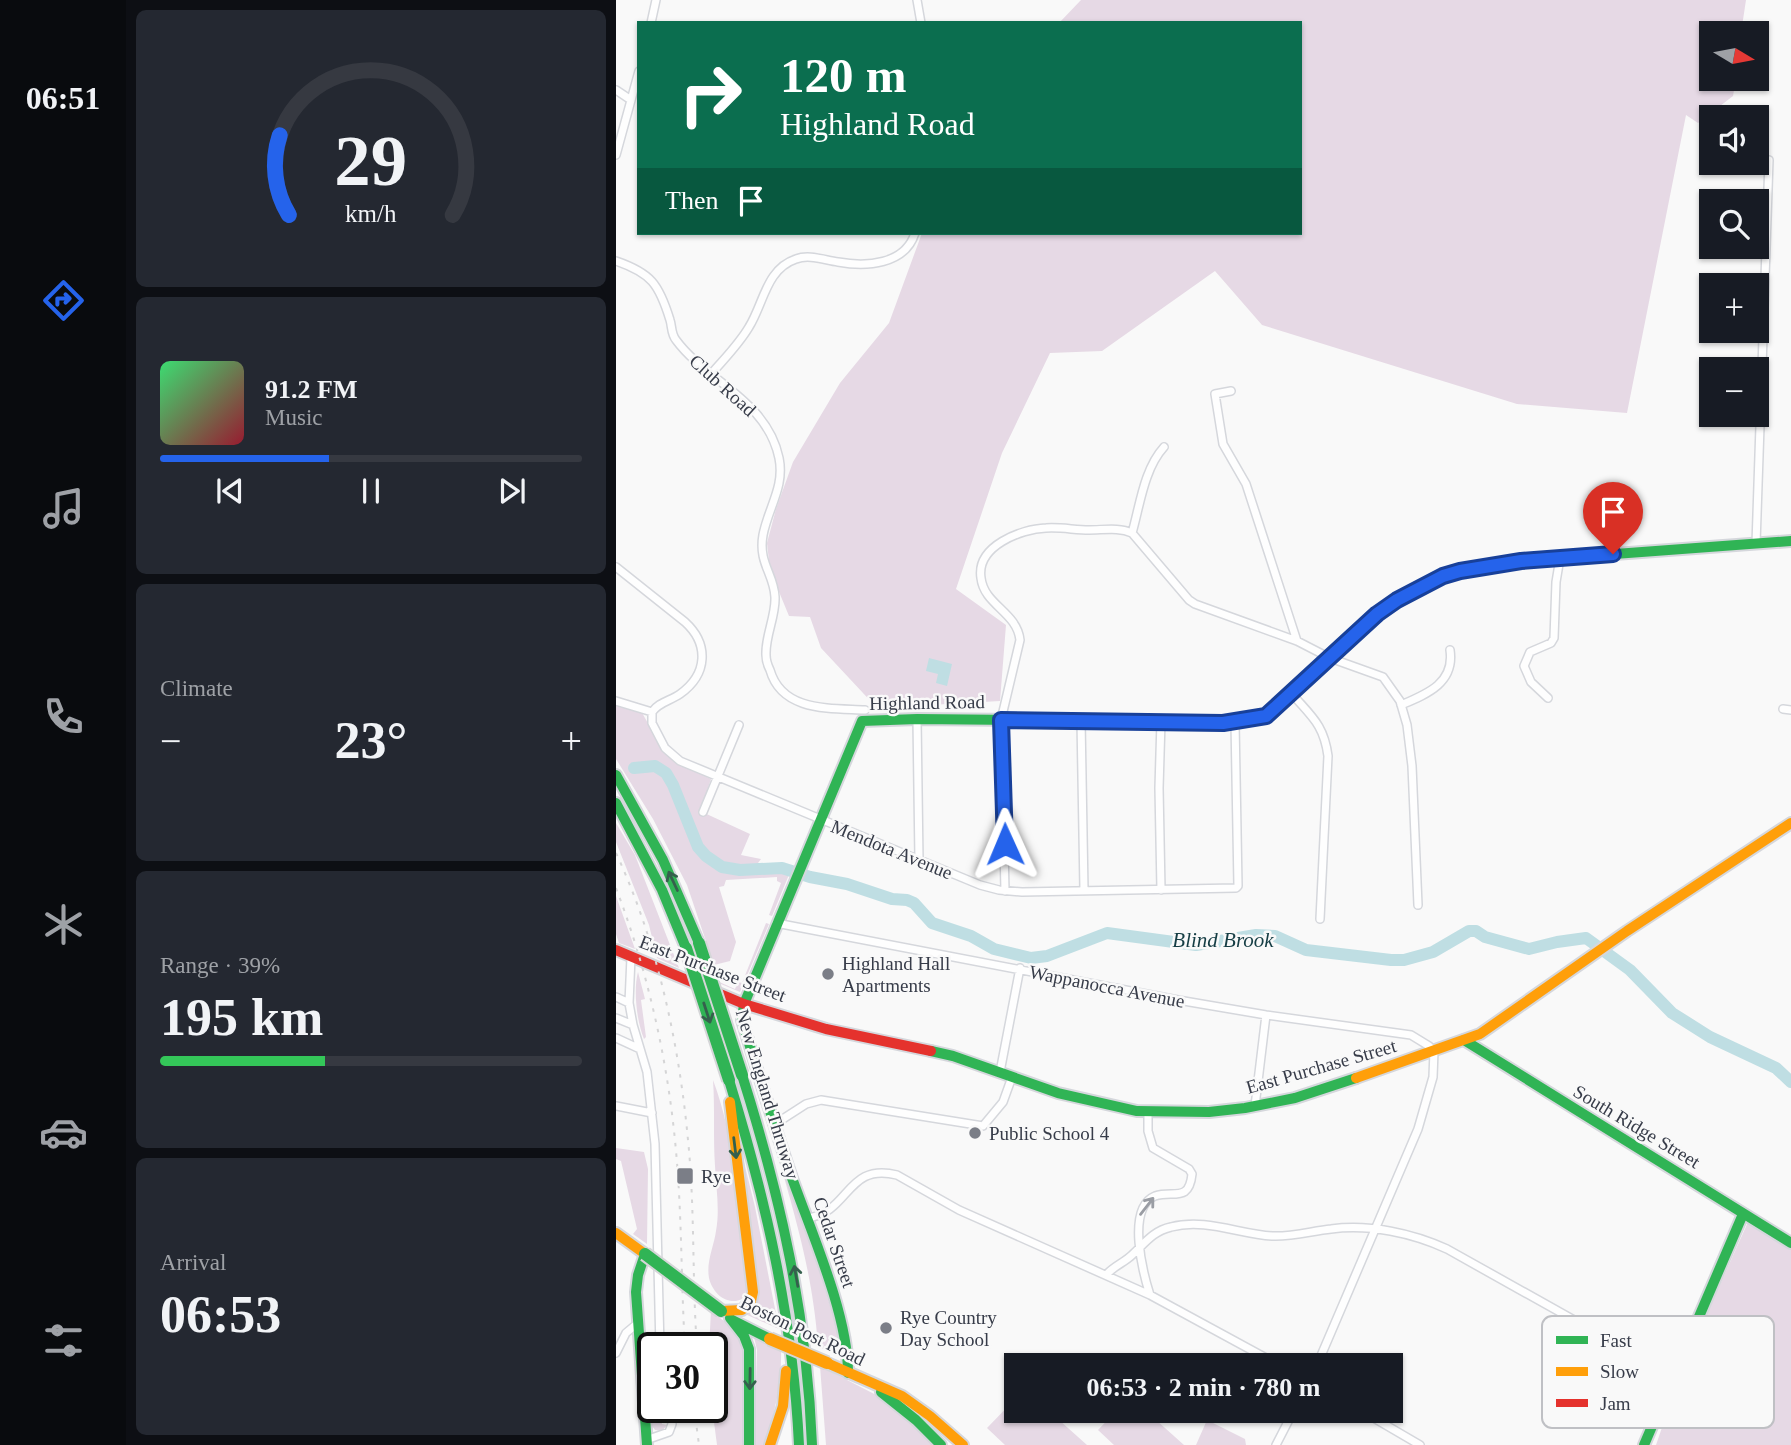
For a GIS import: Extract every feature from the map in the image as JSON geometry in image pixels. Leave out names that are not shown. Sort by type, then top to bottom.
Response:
[{"type":"main road","name":"Highland Road","points":[[744,1004],[803,857],[862,721],[917,719],[1235,722],[1266,716],[1377,614],[1397,600],[1443,576],[1521,561],[1791,541]]},
{"type":"main road","name":"New England Thruway","points":[[616,775],[663,860],[699,943],[775,1183],[792,1255],[803,1327],[812,1445]]},
{"type":"main road","name":"New England Thruway","points":[[616,803],[656,879],[685,948],[729,1080],[768,1213],[788,1327],[799,1445]]},
{"type":"main road","points":[[1464,1040],[1491,1026],[1627,931],[1791,823]]},
{"type":"main road","name":"East Purchase Street","points":[[616,950],[744,1004],[830,1030],[946,1054],[1058,1093],[1148,1112],[1209,1112],[1255,1106],[1334,1086],[1464,1040]]},
{"type":"main road","name":"Cedar Street","points":[[744,1004],[743,1027],[841,1322],[848,1351],[848,1373]]},
{"type":"main road","name":"South Ridge Street","points":[[1464,1040],[1791,1243]]},
{"type":"main road","points":[[729,1080],[731,1122],[753,1292],[746,1308],[725,1315],[744,1336],[749,1349],[749,1445]]},
{"type":"main road","points":[[1700,1316],[1743,1214]]},
{"type":"main road","name":"Boston Post Road","points":[[616,1234],[725,1315],[770,1339],[913,1403],[963,1445]]},
{"type":"main road","points":[[645,1254],[636,1283],[647,1443]]},
{"type":"main road","points":[[770,1445],[784,1398],[788,1327]]},
{"type":"main road","name":"Boston Post Road","points":[[873,1385],[916,1420],[941,1445]]},
{"type":"main road","points":[[811,1417],[820,1445]]},
{"type":"main road","points":[[1644,1445],[1651,1428]]},
{"type":"street","points":[[651,21],[656,0]]},
{"type":"street","points":[[917,0],[921,21]]},
{"type":"street","points":[[616,155],[637,78]]},
{"type":"street","points":[[616,90],[631,100]]},
{"type":"street","points":[[1756,544],[1768,175]]},
{"type":"street","points":[[712,373],[749,328],[760,308],[769,280],[786,263],[803,257],[858,264],[884,262],[907,249],[914,235]]},
{"type":"street","name":"Club Road","points":[[616,261],[647,274],[657,286],[673,337],[684,350],[738,394],[762,421],[774,442],[779,458],[779,488],[765,526],[762,547],[762,559],[775,597],[766,656],[772,678],[777,687],[798,703],[865,710]]},
{"type":"street","points":[[1231,391],[1214,394],[1223,444],[1246,484],[1297,640]]},
{"type":"street","points":[[1132,533],[1151,468],[1164,447]]},
{"type":"street","points":[[1005,891],[1001,720],[1020,640],[1014,621],[993,602],[981,581],[982,566],[987,555],[1017,534],[1044,528],[1120,529],[1132,533],[1195,604],[1297,640],[1330,658],[1383,677],[1401,705],[1407,725],[1412,766],[1419,905]]},
{"type":"street","points":[[1548,698],[1531,682],[1524,666],[1530,652],[1551,643],[1554,638],[1556,582],[1560,558]]},
{"type":"street","points":[[616,567],[691,627],[700,639],[703,650],[699,670],[687,689],[652,712],[616,701]]},
{"type":"street","points":[[1401,705],[1440,685],[1452,661],[1450,650]]},
{"type":"street","points":[[1292,694],[1322,729],[1326,738],[1328,756],[1320,919]]},
{"type":"street","name":"Mendota Avenue","points":[[652,712],[654,728],[670,754],[718,778],[980,885],[1005,891],[1233,889],[1238,884],[1235,722]]},
{"type":"street","points":[[917,719],[919,860]]},
{"type":"street","points":[[1081,720],[1084,890]]},
{"type":"street","points":[[1161,721],[1161,890]]},
{"type":"street","points":[[703,812],[739,725]]},
{"type":"street","name":"Wappanocca Avenue","points":[[776,923],[1266,1015],[1411,1035],[1434,1051]]},
{"type":"street","points":[[631,957],[629,1003],[632,1025],[647,1072],[656,1154],[660,1332]]},
{"type":"street","points":[[775,1124],[806,1104],[821,1100],[984,1126],[1003,1102],[1020,968]]},
{"type":"street","points":[[616,997],[629,1003]]},
{"type":"street","points":[[1255,1106],[1266,1015]]},
{"type":"street","points":[[616,1018],[632,1025]]},
{"type":"street","points":[[616,1038],[640,1049]]},
{"type":"street","points":[[1322,1353],[1418,1129],[1433,1077],[1434,1051]]},
{"type":"street","points":[[616,1106],[652,1113]]},
{"type":"street","points":[[1148,1112],[1148,1130],[1153,1148],[1189,1169],[1192,1174],[1188,1188],[1182,1194],[1154,1196],[1146,1203],[1139,1216],[1143,1271],[1150,1295]]},
{"type":"street","points":[[807,1218],[833,1209],[850,1186],[861,1179],[870,1174],[886,1173],[907,1180],[960,1210],[1107,1274],[1257,1353]]},
{"type":"street","points":[[1107,1274],[1161,1229],[1188,1224],[1275,1236],[1331,1229],[1377,1230],[1415,1237],[1447,1249],[1567,1316]]},
{"type":"street","points":[[616,1353],[626,1333],[638,1323]]},
{"type":"street","points":[[647,1443],[669,1432],[672,1423]]},
{"type":"street","points":[[1276,1445],[1287,1423]]},
{"type":"street","points":[[1382,1423],[1420,1445]]},
{"type":"shaded area","points":[[1081,0],[1746,0],[1743,21],[1699,21],[1699,91],[1734,91],[1733,96],[1721,105],[1699,105],[1698,123],[1686,115],[1627,413],[1517,404],[1262,325],[1215,271],[1102,351],[1050,353],[1002,453],[956,589],[1006,625],[1000,701],[877,708],[821,648],[810,617],[789,616],[770,570],[767,543],[793,462],[840,383],[889,323],[921,235],[1302,235],[1302,21],[1061,21]]},
{"type":"shaded area","points":[[616,703],[641,711],[672,760],[711,779],[700,811],[750,834],[741,855],[761,859],[758,863],[793,865],[772,916],[769,915],[781,883],[777,881],[777,877],[726,880],[724,886],[719,887],[736,942],[730,961],[714,965],[687,885],[653,819],[616,759]]},
{"type":"shaded area","points":[[616,823],[635,855],[679,968],[657,958],[649,925],[616,842]]},
{"type":"shaded area","points":[[616,896],[635,949],[619,943],[616,934]]},
{"type":"shaded area","points":[[766,923],[769,924],[740,992],[697,974],[695,971],[735,989],[738,982],[742,983]]},
{"type":"shaded area","points":[[638,972],[645,999],[641,1000],[646,1037],[644,1039],[636,1006]]},
{"type":"shaded area","points":[[713,1080],[732,1154],[749,1281],[744,1298],[733,1301],[722,1298],[714,1290],[708,1272],[718,1215]]},
{"type":"shaded area","points":[[616,1148],[644,1152],[648,1169],[647,1244],[633,1234],[637,1229],[621,1161],[616,1159]]},
{"type":"shaded area","points":[[742,1154],[779,1329],[745,1314],[750,1307]]},
{"type":"shaded area","points":[[778,1156],[813,1248],[841,1343],[838,1353],[831,1353],[818,1346],[808,1273]]},
{"type":"shaded area","points":[[1748,1222],[1791,1250],[1791,1445],[1656,1445],[1662,1428],[1774,1428],[1774,1316],[1706,1316]]},
{"type":"shaded area","points":[[711,1311],[741,1334],[745,1341],[745,1445],[717,1445],[714,1423],[728,1423],[728,1332],[710,1332]]},
{"type":"shaded area","points":[[754,1337],[781,1349],[777,1398],[764,1445],[754,1445],[757,1350]]},
{"type":"shaded area","points":[[820,1366],[882,1398],[937,1445],[826,1445]]},
{"type":"shaded area","points":[[1004,1410],[1004,1423],[1062,1423],[1087,1445],[1005,1445],[987,1428]]},
{"type":"shaded area","points":[[651,1423],[667,1425],[662,1431],[655,1430]]},
{"type":"shaded area","points":[[1105,1423],[1159,1423],[1184,1445],[1114,1445],[1098,1430]]},
{"type":"shaded area","points":[[1206,1423],[1213,1423],[1245,1439],[1246,1445],[1196,1445]]},
{"type":"water","points":[[929,658],[952,664],[947,686],[936,683],[938,674],[926,671]]},
{"type":"waterway","name":"Blind Brook","points":[[634,768],[655,766],[666,773],[698,847],[722,867],[740,870],[782,868],[847,884],[892,899],[907,900],[914,903],[932,923],[971,936],[994,949],[1031,958],[1047,956],[1107,933],[1196,945],[1256,935],[1275,936],[1306,950],[1391,960],[1404,960],[1433,952],[1469,931],[1529,949],[1586,938],[1630,970],[1672,1013],[1710,1037],[1776,1068],[1791,1082]]},
{"type":"railway","points":[[616,853],[654,957],[679,1067],[690,1166],[696,1332]]},
{"type":"railway","points":[[616,888],[647,984],[668,1084],[678,1175],[684,1332]]},
{"type":"railway","points":[[696,1423],[699,1445]]},
{"type":"traffic: fast","points":[[1495,565],[1791,541]]},
{"type":"traffic: fast","points":[[848,1373],[836,1301],[760,1080],[742,1020],[744,1004],[862,721],[1103,721]]},
{"type":"traffic: fast","points":[[616,775],[663,860],[699,943]]},
{"type":"traffic: fast","points":[[616,803],[662,890],[686,948]]},
{"type":"traffic: fast","points":[[699,943],[742,1075]]},
{"type":"traffic: fast","points":[[686,948],[729,1080]]},
{"type":"traffic: fast","points":[[1464,1040],[1791,1243]]},
{"type":"traffic: fast","points":[[931,1051],[953,1056],[1058,1093],[1137,1111],[1209,1112],[1245,1108],[1295,1098],[1356,1078]]},
{"type":"traffic: fast","points":[[742,1075],[769,1167],[790,1258],[804,1350],[812,1445]]},
{"type":"traffic: fast","points":[[729,1080],[755,1170],[776,1260],[791,1352],[799,1445]]},
{"type":"traffic: fast","points":[[1699,1316],[1743,1214]]},
{"type":"traffic: fast","points":[[645,1254],[636,1292],[647,1445]]},
{"type":"traffic: fast","points":[[645,1254],[721,1311]]},
{"type":"traffic: fast","points":[[730,1318],[744,1336],[749,1349],[749,1445]]},
{"type":"traffic: fast","points":[[732,1320],[770,1339]]},
{"type":"traffic: fast","points":[[881,1392],[916,1420],[941,1445]]},
{"type":"traffic: fast","points":[[1644,1445],[1651,1428]]},
{"type":"traffic: slow","points":[[1314,672],[1380,614],[1416,590],[1457,572],[1495,565]]},
{"type":"traffic: slow","points":[[1356,1078],[1480,1034],[1627,931],[1791,823]]},
{"type":"traffic: slow","points":[[721,1311],[742,1310],[751,1301],[753,1292],[730,1102]]},
{"type":"traffic: slow","points":[[616,1233],[645,1254]]},
{"type":"traffic: slow","points":[[770,1339],[827,1363]]},
{"type":"traffic: slow","points":[[827,1363],[902,1396],[963,1445]]},
{"type":"traffic: slow","points":[[770,1445],[783,1406],[786,1371]]},
{"type":"traffic: jam","points":[[1103,721],[1223,723],[1266,716],[1314,672]]},
{"type":"traffic: jam","points":[[616,950],[744,1004],[826,1029],[931,1051]]},
{"type":"place","name":"Highland Hall Apartments","points":[[828,974]]},
{"type":"place","name":"Public School 4","points":[[975,1133]]},
{"type":"place","name":"Rye","points":[[685,1176]]},
{"type":"place","name":"Rye Country Day School","points":[[886,1328]]},
{"type":"route","points":[[1005,844],[1001,720],[1223,723],[1266,716],[1277,709],[1377,614],[1397,600],[1443,576],[1521,561],[1613,554]]}]
